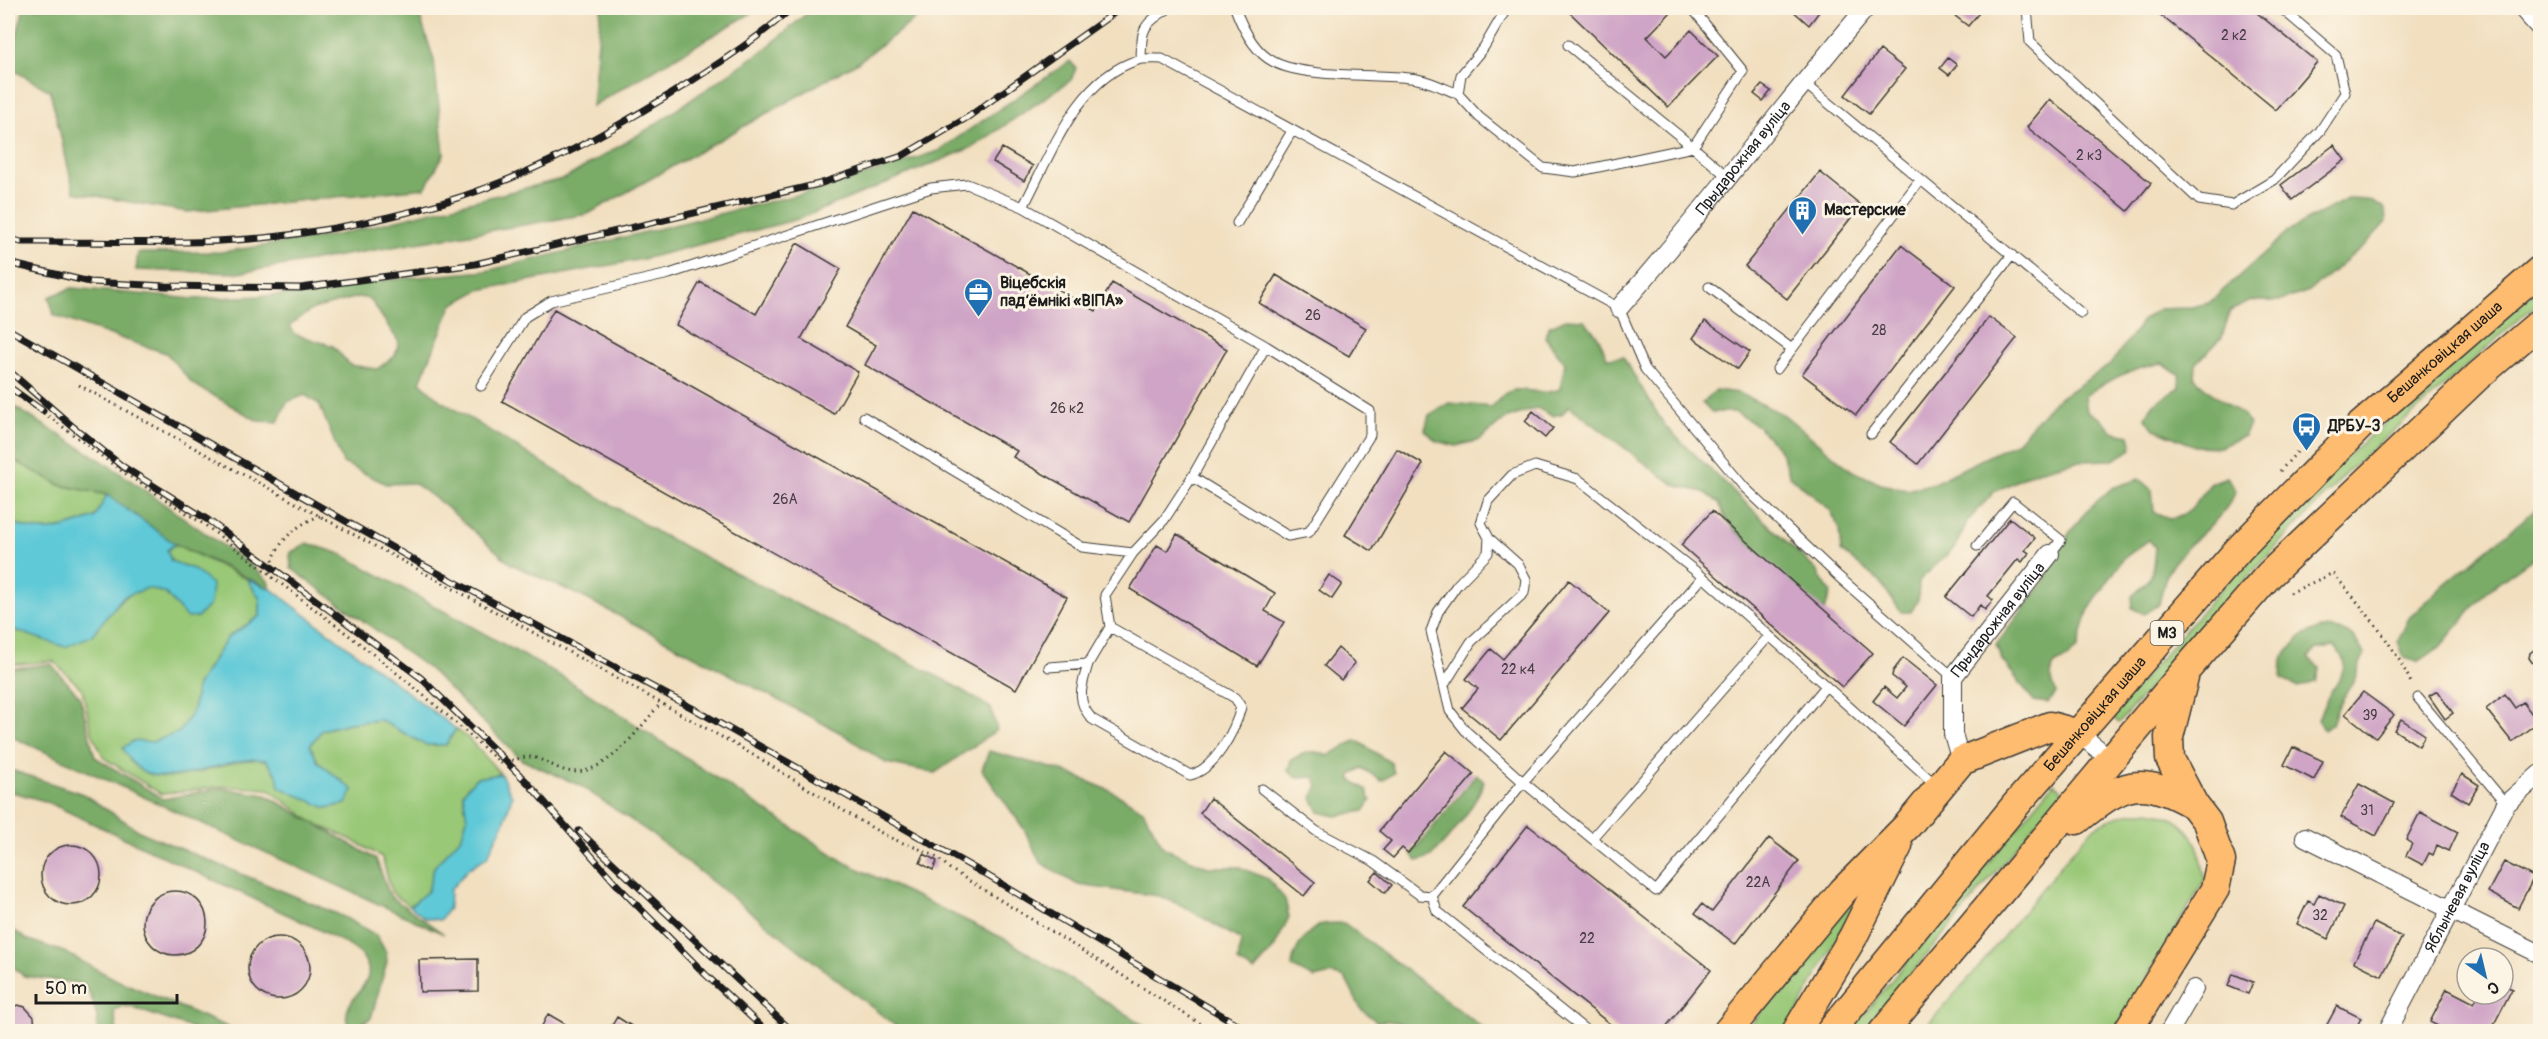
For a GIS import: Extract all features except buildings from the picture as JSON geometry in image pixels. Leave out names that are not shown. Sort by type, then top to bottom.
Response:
[{"type":"main road","name":"Бешанковіцкая шаша","points":[[1830,1032],[2014,807],[2239,549],[2360,426],[2541,270]]},
{"type":"main road","name":"М3","points":[[1883,1032],[2186,670],[2301,543],[2478,376],[2541,323]]},
{"type":"main road","points":[[2127,1032],[2215,889],[2221,861],[2207,822],[2194,805],[2170,759],[2169,737],[2186,670]]},
{"type":"main road","points":[[1727,1032],[1843,891],[1908,825],[1961,760],[2050,726],[2079,734]]},
{"type":"main road","points":[[2033,854],[2105,798],[2136,784],[2158,788],[2194,805]]},
{"type":"main road","points":[[1796,1032],[1869,908],[1908,825]]},
{"type":"main road","points":[[1843,891],[1857,889],[1864,894],[1869,908]]},
{"type":"street","name":"Прыдарожная вуліца","points":[[1619,308],[1866,8]]},
{"type":"street","points":[[2522,8],[2541,28]]},
{"type":"street","name":"Прыдарожная вуліца","points":[[1961,760],[1953,734],[1953,677],[2050,554]]},
{"type":"street","points":[[2079,734],[2112,760]]},
{"type":"street","name":"Яблыневая вуліца","points":[[2387,1032],[2505,804],[2541,774]]},
{"type":"street","points":[[2305,837],[2541,954]]},
{"type":"street","points":[[2169,1032],[2194,989]]},
{"type":"lane","points":[[1141,59],[1142,30],[1152,19],[1169,8]]},
{"type":"lane","points":[[1235,8],[1243,30],[1272,62],[1289,68],[1328,73],[1413,78],[1458,94],[1479,117],[1543,168],[1575,172],[1693,147],[1743,71],[1692,8]]},
{"type":"lane","points":[[1458,94],[1461,75],[1484,47],[1505,8]]},
{"type":"lane","points":[[2028,8],[2030,42],[2199,201],[2232,205],[2274,180],[2320,131],[2345,93],[2336,55],[2281,8]]},
{"type":"lane","points":[[1568,45],[1728,177]]},
{"type":"lane","points":[[1023,207],[1065,125],[1087,95],[1115,70],[1141,59],[1162,59],[1619,308],[1645,369],[1744,487],[1839,577],[1953,677]]},
{"type":"lane","points":[[1803,82],[2081,312]]},
{"type":"lane","points":[[1237,223],[1292,131]]},
{"type":"lane","points":[[1777,369],[1920,180]]},
{"type":"lane","points":[[481,386],[525,317],[551,301],[669,274],[931,188],[967,184],[1023,207],[1266,346],[1370,411],[1370,435],[1309,532],[1288,536],[1192,477]]},
{"type":"lane","points":[[1871,434],[2012,255]]},
{"type":"lane","points":[[1708,287],[1792,349]]},
{"type":"lane","points":[[1110,627],[1235,698],[1241,707],[1238,719],[1211,765],[1200,773],[1190,775],[1092,719],[1084,711],[1080,693],[1088,664],[1110,627],[1104,595],[1133,553],[1164,520],[1192,477],[1266,346]]},
{"type":"lane","points":[[864,417],[1082,547],[1133,553]]},
{"type":"lane","points":[[1444,685],[1471,642],[1524,593],[1526,579],[1518,564],[1489,538],[1481,523],[1488,501],[1512,475],[1535,466],[1578,479],[1702,577],[1938,787]]},
{"type":"lane","points":[[1977,546],[2013,502],[2061,540],[2050,554]]},
{"type":"lane","points":[[1489,538],[1488,554],[1457,585],[1438,612],[1431,631],[1450,711],[1466,731],[1523,782],[1593,837],[1656,891],[1826,686]]},
{"type":"lane","points":[[1432,896],[1523,782],[1702,577]]},
{"type":"lane","points":[[1593,837],[1769,636]]},
{"type":"lane","points":[[1049,667],[1088,664]]},
{"type":"lane","points":[[2418,698],[2505,804]]},
{"type":"lane","points":[[1262,789],[1316,831],[1373,861],[1420,895],[1432,896]]},
{"type":"lane","points":[[1432,896],[1437,911],[1588,1032]]},
{"type":"path","points":[[79,385],[661,703],[788,775],[884,834],[912,848],[927,850],[950,869],[1214,1032]]},
{"type":"path","points":[[8,390],[51,418],[123,472],[205,525],[371,651],[444,711],[500,763],[532,757],[567,771],[581,771],[597,766],[617,754],[661,703]]},
{"type":"path","points":[[272,577],[271,567],[286,537],[304,521],[320,516]]},
{"type":"path","points":[[2290,594],[2333,573],[2387,638],[2401,659],[2418,698]]},
{"type":"green space","points":[[24,8],[417,8],[434,60],[444,154],[425,188],[187,212],[74,192],[50,91],[8,67]]},
{"type":"green space","points":[[601,8],[760,8],[592,106]]},
{"type":"green space","points":[[813,8],[930,8],[858,62],[588,214],[239,273],[136,270],[138,253],[221,252],[336,235],[566,178],[648,129],[765,49]]},
{"type":"green space","points":[[1070,61],[1076,68],[1071,80],[973,147],[799,219],[643,259],[479,290],[452,305],[420,382],[441,401],[660,534],[950,683],[991,708],[997,730],[935,773],[886,763],[841,733],[583,597],[511,564],[443,504],[414,483],[386,484],[343,463],[319,404],[305,395],[287,402],[278,422],[258,421],[193,384],[166,353],[54,315],[49,297],[72,288],[193,299],[304,294],[374,281],[486,271],[829,187],[938,151]],"holes":[[[358,297],[370,299],[399,342],[395,356],[377,369],[350,365],[333,346],[294,334],[290,325],[313,309]]]},
{"type":"green space","points":[[2347,199],[2369,200],[2385,209],[2386,222],[2366,244],[2309,291],[2281,301],[2251,301],[2230,311],[2222,337],[2196,364],[2195,378],[2201,385],[2237,411],[2250,424],[2244,436],[2220,447],[2195,446],[2154,429],[2145,417],[2154,404],[2180,387],[2179,374],[2162,363],[2131,371],[2112,379],[2085,396],[2087,412],[2102,419],[2111,431],[2129,435],[2132,449],[2113,460],[2077,461],[2034,472],[1994,492],[1968,521],[1955,547],[1919,581],[1918,600],[1911,612],[1901,612],[1880,582],[1841,551],[1839,529],[1831,511],[1790,476],[1780,450],[1758,426],[1736,412],[1711,412],[1702,403],[1716,390],[1739,393],[1784,415],[1851,470],[1881,484],[1907,490],[1934,483],[2017,442],[2053,402],[2110,365],[2143,320],[2158,309],[2187,308],[2209,303],[2291,229]]},
{"type":"green space","points":[[2540,286],[2540,301],[2349,470],[2246,579],[2119,723],[2111,716],[2235,573],[2336,466]]},
{"type":"green space","points":[[1566,319],[1584,320],[1599,338],[1607,358],[1623,357],[1665,426],[1816,570],[1831,593],[1823,614],[1754,551],[1726,520],[1719,503],[1704,492],[1677,486],[1663,477],[1569,406],[1562,414],[1552,416],[1537,408],[1505,419],[1480,440],[1456,446],[1436,441],[1425,430],[1429,415],[1449,403],[1492,407],[1504,394],[1512,391],[1546,392],[1560,389],[1565,363],[1545,337],[1548,327]]},
{"type":"green space","points":[[8,403],[110,466],[249,564],[268,581],[271,589],[175,544],[107,495],[60,485],[8,457]]},
{"type":"green space","points":[[8,457],[60,485],[107,495],[95,517],[51,530],[19,526],[8,520]]},
{"type":"green space","points":[[2227,477],[2236,491],[2223,512],[2170,568],[2159,604],[2144,614],[2132,608],[2132,596],[2151,575],[2155,547],[2149,540],[2123,559],[2088,611],[2078,648],[2053,666],[2051,676],[2056,693],[2048,703],[2034,701],[2002,660],[1996,645],[2043,583],[2068,535],[2086,511],[2112,488],[2139,479],[2152,490],[2154,512],[2171,519],[2192,508],[2211,483]]},
{"type":"green space","points":[[2540,506],[2540,553],[2486,592],[2440,647],[2418,662],[2404,658],[2398,641],[2409,618],[2446,583]]},
{"type":"green space","points":[[307,543],[341,554],[566,679],[844,862],[1007,940],[1153,1031],[902,1031],[653,835],[579,785],[522,760],[429,669],[291,568],[290,553]]},
{"type":"green space","points":[[175,544],[247,579],[260,599],[260,616],[228,637],[197,685],[193,710],[180,732],[152,742],[133,741],[129,760],[145,772],[162,777],[191,774],[252,759],[266,760],[277,775],[326,808],[345,804],[353,790],[318,762],[310,745],[322,730],[349,723],[380,720],[426,745],[446,745],[456,729],[468,738],[501,774],[476,778],[463,793],[467,818],[462,836],[434,867],[428,891],[410,906],[392,893],[382,857],[314,823],[268,789],[223,786],[161,794],[104,758],[92,733],[82,689],[53,661],[8,665],[8,628],[91,636],[122,600],[143,589],[154,588],[165,593],[187,618],[193,569],[171,561],[167,550]]},
{"type":"green space","points":[[2320,628],[2336,629],[2347,633],[2356,640],[2364,654],[2332,724],[2324,730],[2318,719],[2344,667],[2341,654],[2335,647],[2317,649],[2308,658],[2319,668],[2316,682],[2298,687],[2281,679],[2282,659],[2299,638]]},
{"type":"green space","points":[[51,664],[80,697],[95,757],[163,799],[221,788],[266,795],[376,859],[390,896],[444,934],[8,735],[8,669]]},
{"type":"green space","points":[[1356,740],[1391,763],[1394,773],[1382,781],[1362,768],[1352,774],[1350,779],[1367,790],[1371,801],[1364,811],[1336,816],[1319,812],[1312,798],[1318,785],[1314,777],[1297,778],[1288,771],[1291,760],[1309,752],[1318,752],[1328,756]]},
{"type":"green space","points":[[989,751],[1063,771],[1111,791],[1143,810],[1164,848],[1208,867],[1239,867],[1268,879],[1285,899],[1289,917],[1274,948],[1254,971],[1238,962],[1241,940],[1183,906],[1159,896],[1078,885],[1040,862],[1024,829],[982,770]]},
{"type":"green space","points":[[8,769],[83,794],[141,832],[342,916],[376,935],[386,952],[387,962],[371,1018],[355,1028],[347,1022],[350,1005],[364,985],[368,971],[363,957],[354,949],[320,930],[45,801],[8,791]]},
{"type":"green space","points":[[1476,775],[1484,781],[1469,811],[1438,849],[1429,857],[1417,861],[1411,854]]},
{"type":"green space","points":[[2054,783],[2063,791],[1863,1031],[1849,1032]]},
{"type":"green space","points":[[2150,811],[2175,820],[2191,834],[2200,853],[2205,879],[2115,1031],[1921,1032],[1978,968],[2075,848],[2096,826],[2120,815]]},
{"type":"green space","points":[[1852,902],[1856,902],[1787,1031],[1745,1032]]},
{"type":"green space","points":[[1344,923],[1487,1031],[1416,1031],[1398,1022],[1377,1022],[1361,1009],[1345,978],[1331,974],[1314,978],[1292,967],[1298,948],[1311,931],[1323,924]]},
{"type":"green space","points":[[8,926],[26,939],[64,952],[117,980],[237,1031],[200,1031],[123,1006],[114,1011],[117,1031],[97,1031],[94,1007],[83,984],[24,976],[13,966],[8,954]]},
{"type":"water","points":[[107,495],[175,544],[167,550],[171,561],[193,569],[212,584],[210,604],[198,617],[187,618],[165,593],[148,588],[123,597],[91,636],[65,647],[8,628],[8,520],[30,529],[62,528],[95,517]]},
{"type":"water","points":[[247,579],[271,589],[456,729],[446,745],[426,745],[380,720],[349,723],[322,730],[310,745],[318,762],[353,790],[346,804],[326,808],[279,787],[277,775],[266,760],[229,763],[188,774],[169,776],[151,774],[135,766],[123,748],[133,741],[152,742],[180,732],[193,710],[197,685],[228,637],[260,616],[260,599]]},
{"type":"water","points":[[501,774],[512,796],[504,823],[487,857],[469,868],[450,890],[449,908],[440,920],[425,918],[410,906],[428,891],[434,867],[462,836],[467,818],[463,793],[476,778]]},
{"type":"railway","points":[[8,238],[21,242],[233,240],[329,229],[381,219],[433,205],[509,179],[603,134],[719,63],[792,8]]},
{"type":"railway","points":[[8,263],[90,282],[166,286],[301,288],[475,264],[819,184],[902,156],[968,117],[1121,8]]},
{"type":"railway","points":[[8,329],[421,564],[696,710],[988,876],[1250,1032]]},
{"type":"railway","points":[[8,370],[122,466],[208,520],[421,678],[527,782],[618,886],[705,974],[767,1032]]},
{"type":"railway","points":[[8,386],[43,411]]},
{"type":"railway","points":[[579,831],[793,1032]]},
{"type":"place","name":"Мастерские","points":[[1803,236]]},
{"type":"place","name":"Віцебскія падʼёмнікі «ВІПА»","points":[[979,318]]},
{"type":"place","name":"ДРБУ-3","points":[[2307,452]]}]
